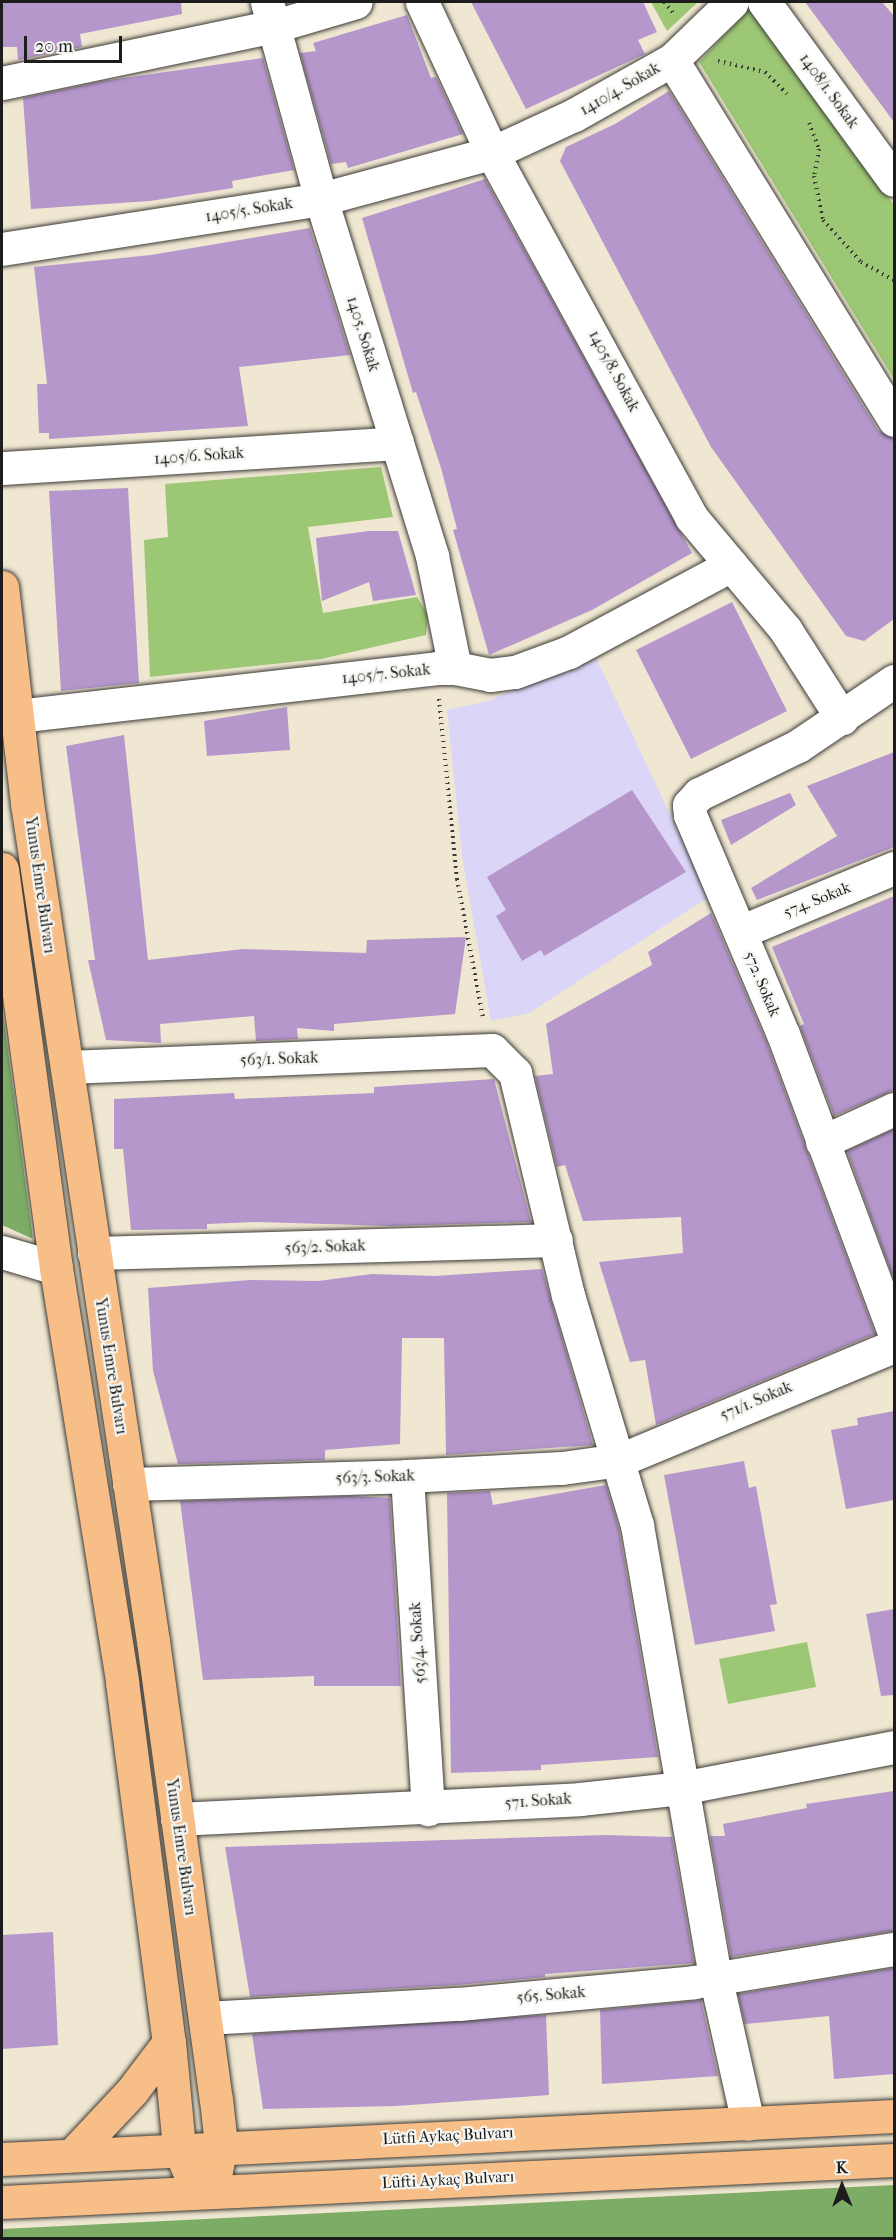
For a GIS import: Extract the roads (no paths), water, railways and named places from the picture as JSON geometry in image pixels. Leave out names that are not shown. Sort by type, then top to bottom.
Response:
[{"type":"main road","name":"Yunus Emre Bulvarı","points":[[2,587],[9,721],[67,1067],[158,1676],[205,2018],[221,2145],[214,2181],[207,2192]]},
{"type":"main road","points":[[2,868],[56,1268],[122,1682],[169,2042],[178,2148],[192,2179],[207,2192]]},
{"type":"main road","points":[[122,1682],[158,1676]]},
{"type":"main road","points":[[141,1825],[177,1819]]},
{"type":"main road","points":[[72,2156],[154,2065],[169,2042]]},
{"type":"main road","name":"Lütfi Aykaç Bulvarı","points":[[2,2159],[221,2145],[894,2116]]},
{"type":"main road","name":"Lüfti Aykaç Bulvarı","points":[[2,2202],[894,2160]]},
{"type":"street","points":[[2,82],[271,14],[356,2]]},
{"type":"street","name":"1405/8. Sokak","points":[[422,2],[492,153],[691,517],[785,629],[842,718]]},
{"type":"street","name":"1410/4. Sokak","points":[[492,153],[574,115],[683,50],[732,2]]},
{"type":"street","name":"1408/1. Sokak","points":[[764,2],[894,180]]},
{"type":"street","name":"1405. Sokak","points":[[271,14],[321,199],[432,556],[446,668]]},
{"type":"street","points":[[683,50],[894,420]]},
{"type":"street","name":"1405/5. Sokak","points":[[2,249],[321,199],[492,153]]},
{"type":"street","name":"1405/6. Sokak","points":[[2,468],[397,443]]},
{"type":"street","name":"1405/7. Sokak","points":[[9,721],[446,668],[482,674],[514,672],[568,651],[730,565]]},
{"type":"street","points":[[842,718],[894,681]]},
{"type":"street","name":"572. Sokak","points":[[842,718],[759,768],[699,794],[689,804],[690,815],[783,1034],[894,1332]]},
{"type":"street","name":"574. Sokak","points":[[740,932],[894,868]]},
{"type":"street","name":"563/1. Sokak","points":[[67,1067],[492,1050],[515,1073],[556,1240]]},
{"type":"street","points":[[822,1142],[894,1109]]},
{"type":"street","points":[[556,1240],[568,1295],[620,1460],[637,1525],[716,1980],[748,2122]]},
{"type":"street","name":"563/2. Sokak","points":[[94,1253],[556,1240]]},
{"type":"street","points":[[2,1252],[56,1268]]},
{"type":"street","name":"571/1. Sokak","points":[[620,1460],[894,1346]]},
{"type":"street","name":"563/3. Sokak","points":[[129,1484],[407,1476],[562,1468],[620,1460]]},
{"type":"street","name":"563/4. Sokak","points":[[407,1476],[428,1809]]},
{"type":"street","name":"571. Sokak","points":[[177,1819],[428,1809],[681,1788],[894,1747]]},
{"type":"street","name":"565. Sokak","points":[[205,2018],[459,2004],[716,1980],[894,1949]]}]
